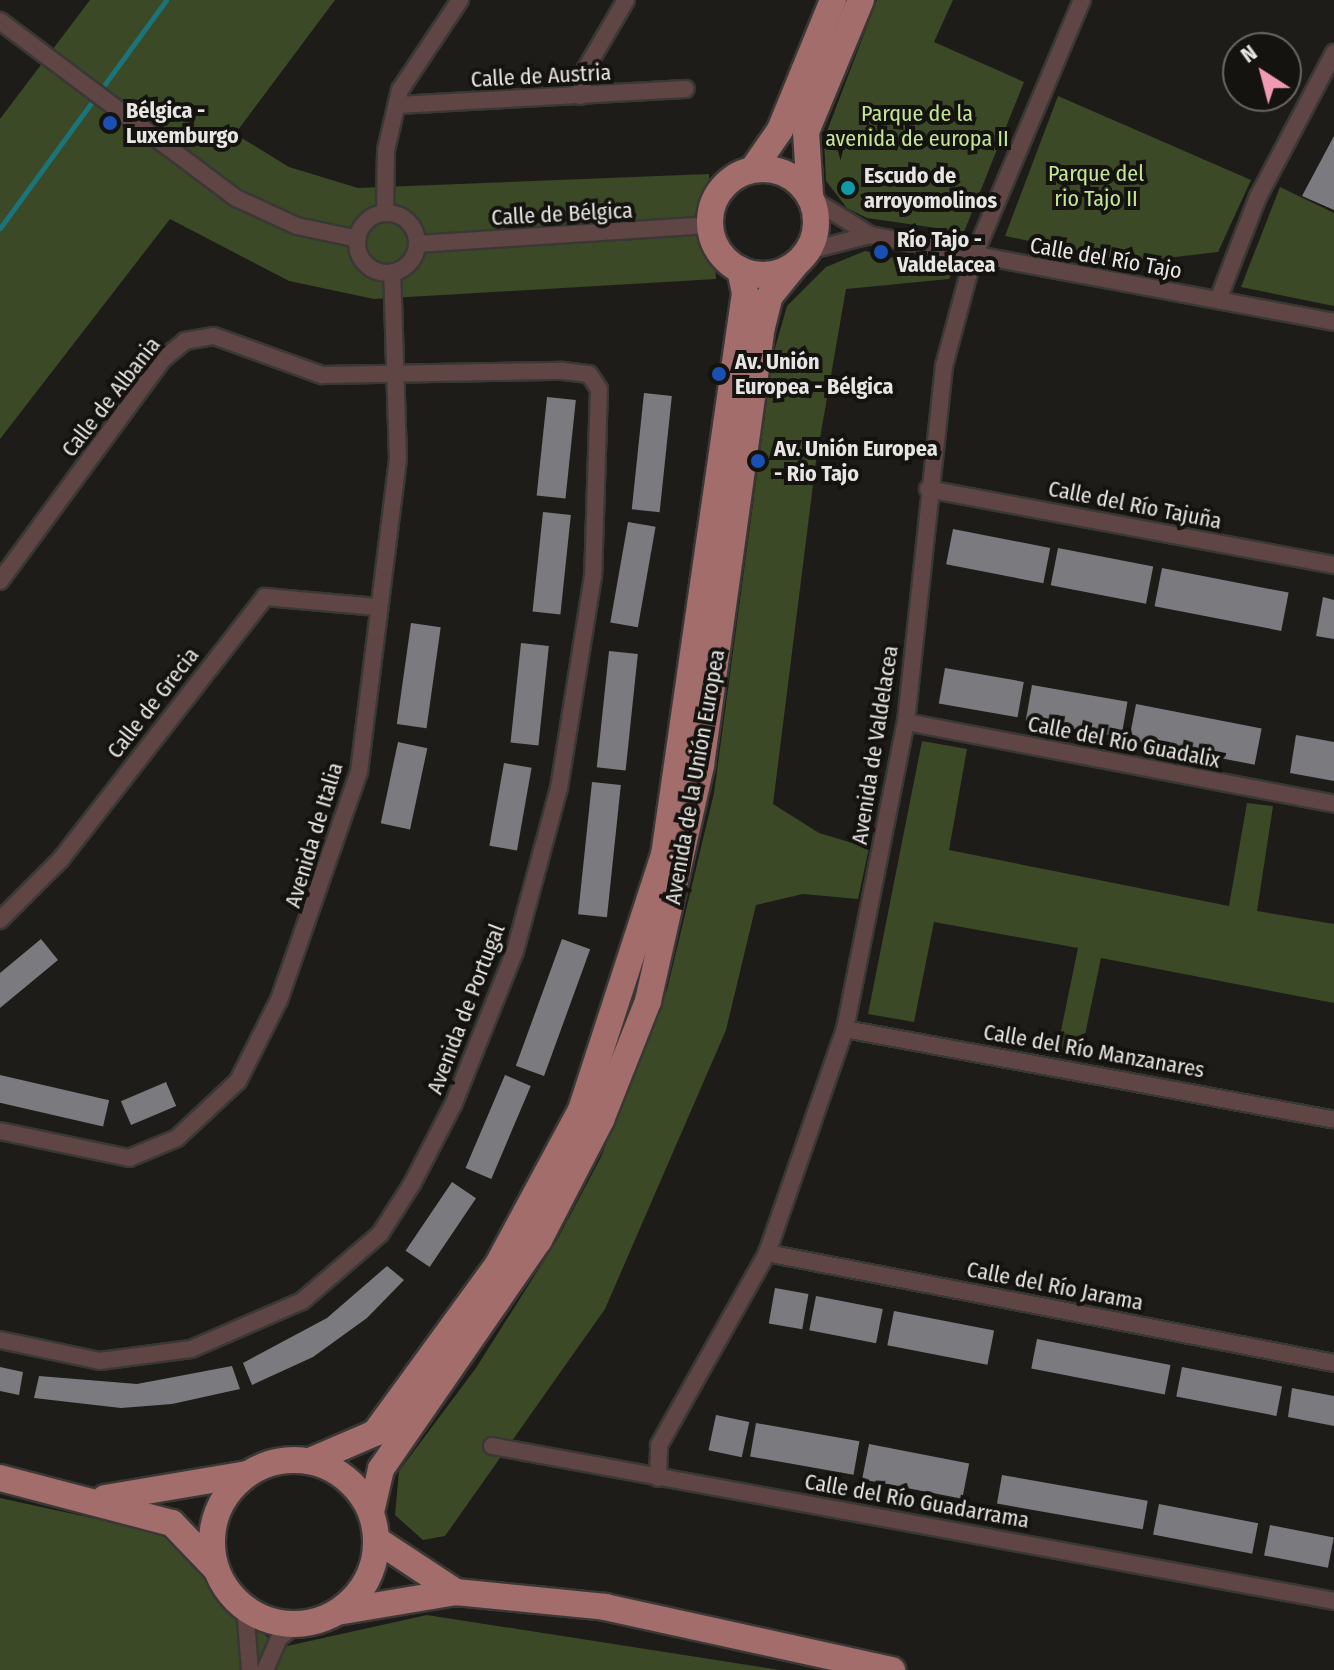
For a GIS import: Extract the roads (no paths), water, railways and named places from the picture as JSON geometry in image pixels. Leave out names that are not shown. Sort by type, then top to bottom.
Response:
[{"type":"main road","points":[[833,0],[780,130],[753,169],[726,183],[710,225],[719,252],[740,270],[768,275],[801,258],[817,216],[811,197],[806,132],[861,0]]},
{"type":"main road","points":[[753,169],[786,173],[811,197]]},
{"type":"main road","name":"Avenida de la Unión Europea","points":[[371,1512],[381,1469],[474,1344],[539,1240],[601,1120],[648,1001],[701,765],[762,327],[770,296],[801,258]]},
{"type":"main road","name":"Avenida de la Unión Europea","points":[[310,1461],[375,1433],[497,1266],[581,1110],[664,855],[745,293],[740,270]]},
{"type":"main road","points":[[97,1499],[247,1474],[288,1460],[310,1461],[336,1471],[371,1512],[377,1540],[372,1568],[337,1612]]},
{"type":"main road","points":[[217,1571],[215,1518],[247,1474]]},
{"type":"main road","points":[[0,1478],[97,1499],[172,1523],[217,1571],[245,1608],[297,1624],[337,1612],[456,1592],[605,1607],[892,1670]]},
{"type":"main road","points":[[377,1540],[456,1592]]},
{"type":"street","points":[[385,213],[386,150],[397,105],[460,0]]},
{"type":"street","points":[[580,96],[585,70],[626,0]]},
{"type":"street","name":"Avenida de Valdelacea","points":[[658,1478],[659,1445],[767,1253],[845,1029],[906,722],[928,489],[944,366],[973,258],[1082,0]]},
{"type":"street","points":[[0,21],[236,198],[297,226],[358,239]]},
{"type":"street","points":[[1218,300],[1258,197],[1334,53]]},
{"type":"street","name":"Calle de Austria","points":[[397,105],[686,89]]},
{"type":"street","name":"Calle del Río Tajo","points":[[811,197],[870,235],[973,258],[1334,322]]},
{"type":"street","points":[[385,213],[406,219],[417,244],[408,264],[392,272],[366,264],[358,239],[371,217],[385,213]]},
{"type":"street","name":"Calle de Bélgica","points":[[417,244],[710,225]]},
{"type":"street","name":"Calle del Río Tajo","points":[[801,258],[870,235]]},
{"type":"street","name":"Avenida de Italia","points":[[0,1131],[129,1158],[177,1138],[238,1081],[310,922],[359,772],[398,459],[392,272]]},
{"type":"street","name":"Calle de Albania","points":[[0,581],[163,359],[185,341],[214,336],[322,375],[394,378],[589,374]]},
{"type":"street","name":"Avenida de Portugal","points":[[0,1340],[100,1361],[191,1349],[302,1301],[380,1234],[412,1184],[453,1105],[515,951],[559,788],[594,562],[600,411],[589,374]]},
{"type":"street","name":"Calle del Río Tajuña","points":[[928,489],[1334,565]]},
{"type":"street","name":"Calle de Grecia","points":[[0,920],[61,859],[265,597],[378,607]]},
{"type":"street","name":"Calle del Río Guadalix","points":[[906,722],[1334,804]]},
{"type":"street","name":"Calle del Río Manzanares","points":[[845,1029],[1334,1120]]},
{"type":"street","name":"Calle del Río Jarama","points":[[767,1253],[1334,1363]]},
{"type":"street","name":"Calle del Río Guadarrama","points":[[492,1446],[1334,1601]]},
{"type":"street","points":[[245,1608],[250,1670]]},
{"type":"street","points":[[265,1670],[280,1637],[297,1624]]},
{"type":"waterway","points":[[0,228],[166,0]]},
{"type":"place","name":"Bélgica - Luxemburgo","points":[[110,123]]},
{"type":"place","name":"Escudo de arroyomolinos","points":[[848,188]]},
{"type":"place","name":"Río Tajo - Valdelacea","points":[[881,252]]},
{"type":"place","name":"Av. Unión Europea - Bélgica","points":[[719,374]]},
{"type":"place","name":"Av. Unión Europea - Rio Tajo","points":[[758,461]]},
{"type":"park label","name":"Parque de la avenida de europa II","points":[[917,126]]},
{"type":"park label","name":"Parque del rio Tajo II","points":[[1096,186]]}]
